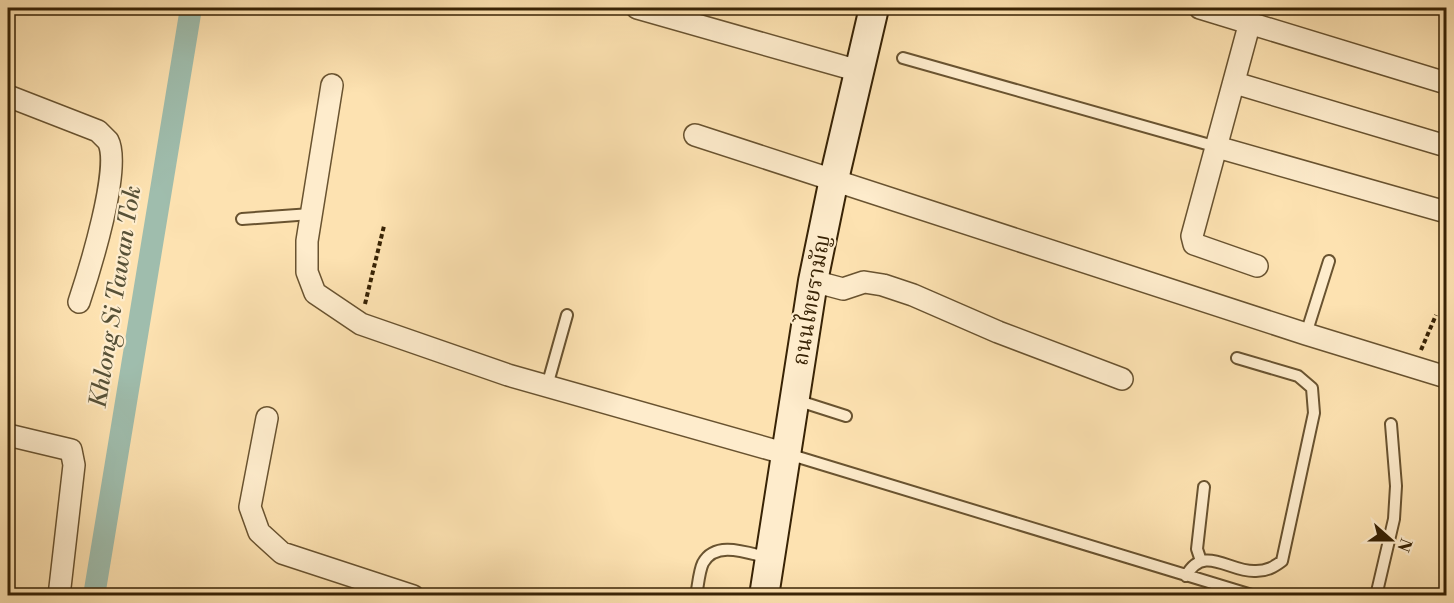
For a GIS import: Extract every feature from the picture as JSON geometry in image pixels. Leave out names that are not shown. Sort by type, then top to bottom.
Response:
[{"type":"street","points":[[637,8],[859,71]]},
{"type":"street","name":"ถนนไทยรามัญ","points":[[764,596],[788,454],[813,281],[874,8]]},
{"type":"street","points":[[1200,8],[1446,83]]},
{"type":"street","points":[[1250,22],[1192,236],[1194,244],[1257,266]]},
{"type":"street","points":[[1235,83],[1446,146]]},
{"type":"street","points":[[332,85],[307,241],[307,272],[315,293],[361,324],[508,375],[788,454]]},
{"type":"street","points":[[8,96],[98,131],[108,142],[111,156],[105,205],[99,238],[79,302]]},
{"type":"street","points":[[695,135],[1306,334],[1446,377]]},
{"type":"street","points":[[1217,147],[1446,212]]},
{"type":"street","points":[[813,281],[843,290],[864,282],[883,285],[1122,379]]},
{"type":"street","points":[[267,418],[250,507],[259,532],[282,553],[413,596]]},
{"type":"street","points":[[8,435],[71,450],[74,465],[59,596]]},
{"type":"lane","points":[[903,58],[1217,147]]},
{"type":"lane","points":[[242,219],[311,214]]},
{"type":"lane","points":[[1306,334],[1329,261]]},
{"type":"lane","points":[[547,386],[567,315]]},
{"type":"lane","points":[[1186,576],[1190,569],[1201,561],[1212,560],[1253,572],[1271,569],[1282,561],[1314,412],[1311,388],[1298,376],[1237,358]]},
{"type":"lane","points":[[796,400],[846,416]]},
{"type":"lane","points":[[1376,596],[1394,519],[1396,486],[1391,424]]},
{"type":"lane","points":[[788,454],[1255,596]]},
{"type":"lane","points":[[1201,561],[1197,549],[1204,487]]},
{"type":"lane","points":[[696,596],[703,563],[711,553],[725,549],[770,558]]},
{"type":"path","points":[[361,324],[384,226]]},
{"type":"path","points":[[1413,367],[1436,315]]},
{"type":"waterway","name":"Khlong Si Tawan Tok","points":[[94,596],[191,8]]}]
